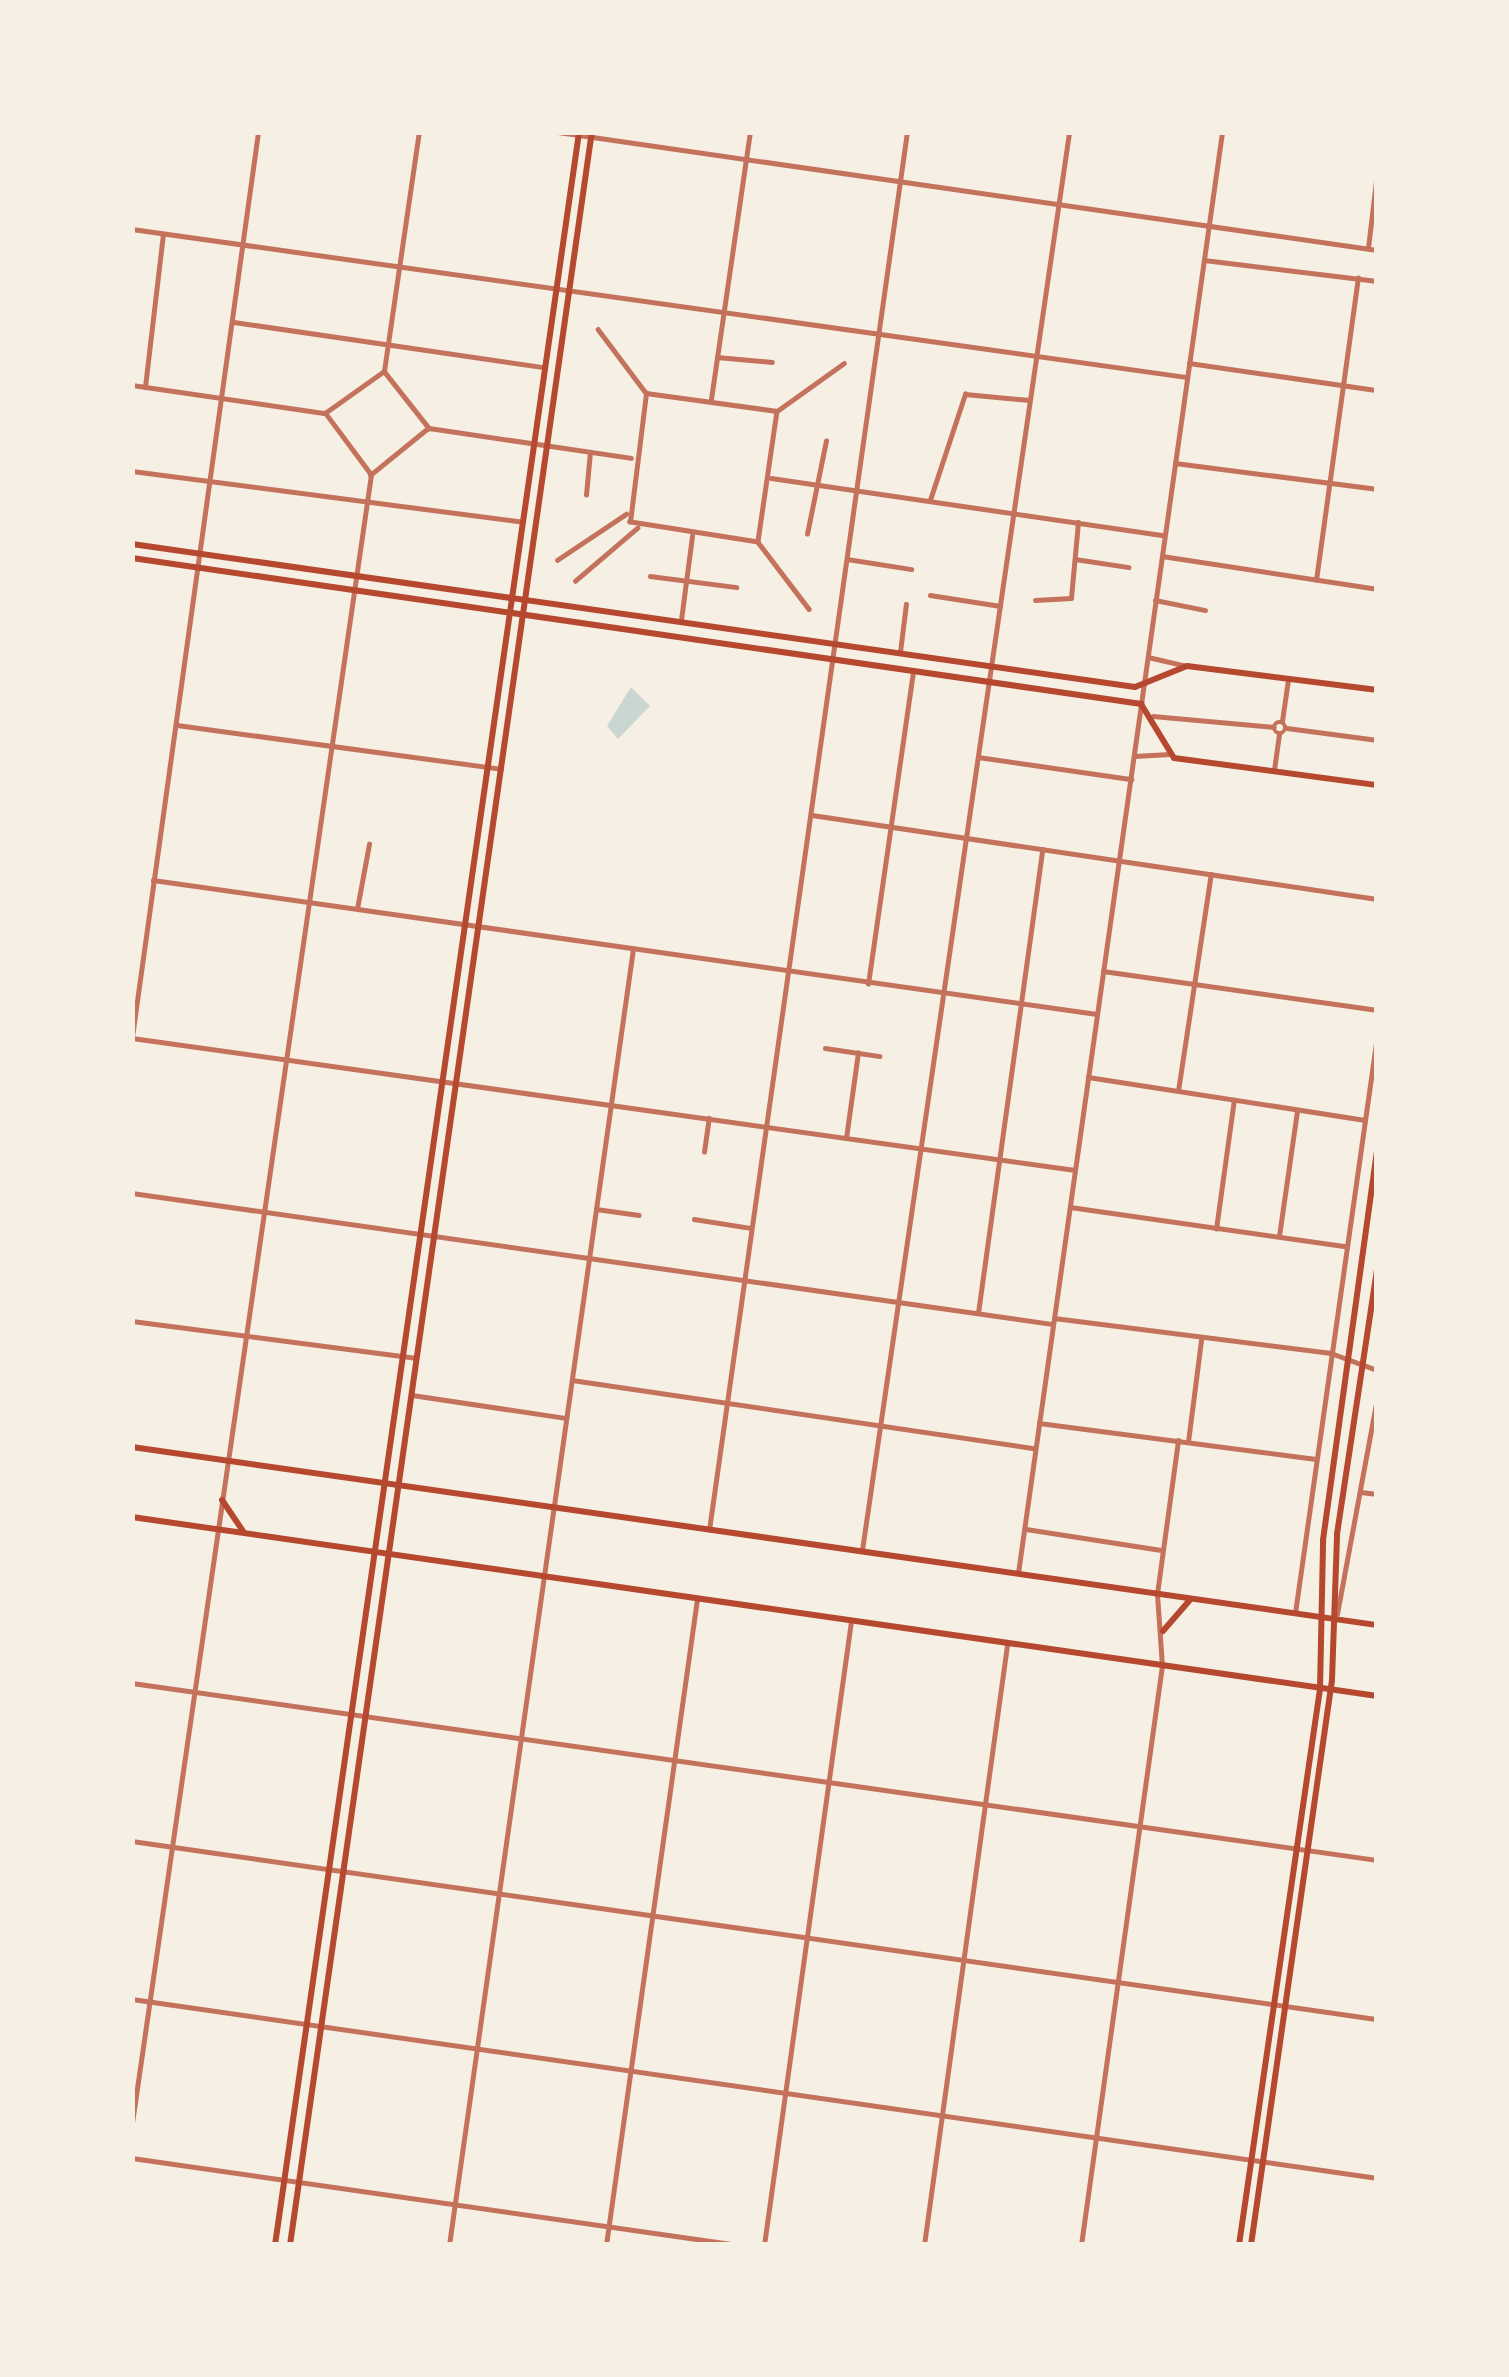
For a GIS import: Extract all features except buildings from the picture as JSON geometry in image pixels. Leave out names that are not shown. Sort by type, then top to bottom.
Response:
[{"type":"main road","points":[[275,2245],[579,134]]},
{"type":"main road","points":[[290,2245],[591,135]]},
{"type":"main road","points":[[132,544],[1144,686],[1187,666],[1377,691]]},
{"type":"main road","points":[[132,558],[1141,704],[1153,716],[1170,754],[1376,784]]},
{"type":"main road","points":[[1239,2245],[1320,1689],[1321,1617],[1346,1358],[1377,1153]]},
{"type":"main road","points":[[1251,2245],[1331,1689],[1337,1534],[1377,1269]]},
{"type":"main road","points":[[132,1447],[1377,1625]]},
{"type":"main road","points":[[223,1500],[247,1534]]},
{"type":"main road","points":[[132,1517],[1377,1696]]},
{"type":"main road","points":[[1163,1631],[1173,1611],[1192,1600]]},
{"type":"street","points":[[258,132],[132,1038],[1075,1170]]},
{"type":"street","points":[[132,386],[325,413],[384,370],[419,132]]},
{"type":"street","points":[[559,132],[1377,250]]},
{"type":"street","points":[[711,399],[750,132]]},
{"type":"street","points":[[710,1530],[908,132]]},
{"type":"street","points":[[862,1550],[1069,132]]},
{"type":"street","points":[[1018,1573],[1222,132]]},
{"type":"street","points":[[1368,248],[1377,172]]},
{"type":"street","points":[[132,229],[1187,377]]},
{"type":"street","points":[[145,387],[163,234]]},
{"type":"street","points":[[1204,260],[1377,281]]},
{"type":"street","points":[[1316,580],[1358,278]]},
{"type":"street","points":[[234,322],[544,367]]},
{"type":"street","points":[[598,329],[646,393],[777,411],[844,363]]},
{"type":"street","points":[[717,357],[772,362]]},
{"type":"street","points":[[1190,363],[1377,390]]},
{"type":"street","points":[[384,370],[429,428],[633,458]]},
{"type":"street","points":[[646,393],[626,514],[637,528],[758,542],[809,609]]},
{"type":"street","points":[[930,500],[964,394],[1030,400]]},
{"type":"street","points":[[758,542],[771,478],[777,411]]},
{"type":"street","points":[[325,413],[371,475]]},
{"type":"street","points":[[132,2123],[365,504],[371,475],[429,428]]},
{"type":"street","points":[[808,534],[826,441]]},
{"type":"street","points":[[586,495],[590,452]]},
{"type":"street","points":[[1175,463],[1377,489]]},
{"type":"street","points":[[132,471],[523,521]]},
{"type":"street","points":[[771,478],[1165,535]]},
{"type":"street","points":[[557,560],[626,514]]},
{"type":"street","points":[[1035,600],[1071,598],[1078,523]]},
{"type":"street","points":[[575,580],[637,528]]},
{"type":"street","points":[[682,620],[692,536]]},
{"type":"street","points":[[1162,556],[1377,589]]},
{"type":"street","points":[[1075,559],[1128,567]]},
{"type":"street","points":[[847,560],[911,569]]},
{"type":"street","points":[[650,576],[736,587]]},
{"type":"street","points":[[930,595],[1000,606]]},
{"type":"street","points":[[1155,600],[1205,610]]},
{"type":"street","points":[[900,652],[906,604]]},
{"type":"street","points":[[1148,657],[1187,666]]},
{"type":"street","points":[[868,984],[913,671]]},
{"type":"street","points":[[1287,728],[1282,721],[1288,680]]},
{"type":"street","points":[[1153,716],[1274,727],[1282,721]]},
{"type":"street","points":[[177,725],[501,769]]},
{"type":"street","points":[[1274,727],[1279,734],[1274,772]]},
{"type":"street","points":[[1279,734],[1287,728],[1377,740]]},
{"type":"street","points":[[1134,756],[1170,754]]},
{"type":"street","points":[[978,757],[1131,779]]},
{"type":"street","points":[[812,814],[1377,899]]},
{"type":"street","points":[[357,909],[370,844]]},
{"type":"street","points":[[978,1314],[1042,849]]},
{"type":"street","points":[[1178,1091],[1211,874]]},
{"type":"street","points":[[153,880],[1097,1014]]},
{"type":"street","points":[[449,2245],[633,949]]},
{"type":"street","points":[[1103,971],[1377,1010]]},
{"type":"street","points":[[1295,1614],[1377,1036]]},
{"type":"street","points":[[825,1048],[879,1056]]},
{"type":"street","points":[[846,1138],[857,1053]]},
{"type":"street","points":[[1088,1078],[1365,1120]]},
{"type":"street","points":[[1216,1229],[1234,1100]]},
{"type":"street","points":[[1279,1236],[1297,1109]]},
{"type":"street","points":[[704,1152],[709,1118]]},
{"type":"street","points":[[132,1193],[898,1304],[1331,1353],[1377,1370]]},
{"type":"street","points":[[1070,1207],[1346,1246]]},
{"type":"street","points":[[596,1209],[639,1215]]},
{"type":"street","points":[[694,1219],[751,1228]]},
{"type":"street","points":[[132,1321],[415,1358]]},
{"type":"street","points":[[1188,1442],[1202,1338]]},
{"type":"street","points":[[572,1380],[1035,1448]]},
{"type":"street","points":[[411,1395],[566,1418]]},
{"type":"street","points":[[1335,1619],[1377,1400]]},
{"type":"street","points":[[1039,1423],[1316,1459]]},
{"type":"street","points":[[1081,2245],[1162,1666],[1157,1594],[1178,1441]]},
{"type":"street","points":[[1361,1492],[1377,1494]]},
{"type":"street","points":[[1024,1528],[1162,1550]]},
{"type":"street","points":[[606,2245],[698,1598]]},
{"type":"street","points":[[764,2245],[851,1621]]},
{"type":"street","points":[[924,2245],[1007,1643]]},
{"type":"street","points":[[132,1683],[1377,1860]]},
{"type":"street","points":[[132,1841],[1377,2019]]},
{"type":"street","points":[[132,1999],[1377,2178]]},
{"type":"street","points":[[132,2158],[738,2245]]},
{"type":"shaded area","points":[[631,687],[650,706],[618,739],[607,726]]}]
